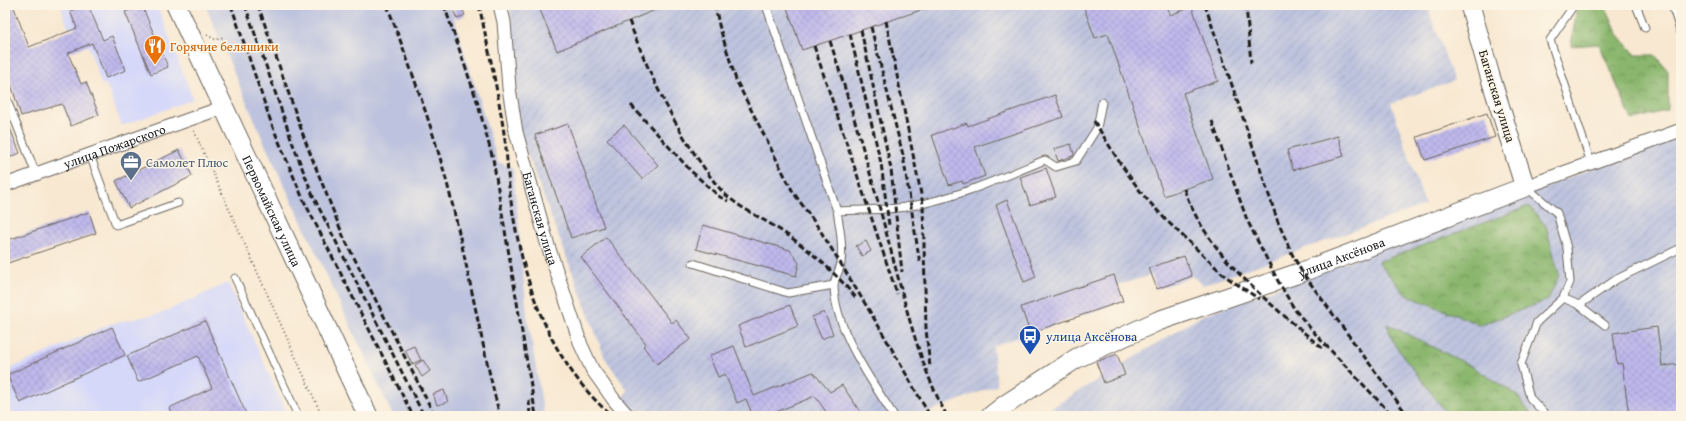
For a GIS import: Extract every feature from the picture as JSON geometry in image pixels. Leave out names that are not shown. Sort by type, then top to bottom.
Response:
[{"type":"street","name":"Первомайская улица","points":[[176,5],[368,416]]},
{"type":"street","name":"Баганская улица","points":[[500,5],[504,22],[516,132],[548,246],[581,346],[592,369],[614,400],[628,416]]},
{"type":"street","name":"Баганская улица","points":[[1470,5],[1490,76],[1526,187]]},
{"type":"street","name":"улица Пожарского","points":[[5,185],[224,107]]},
{"type":"street","name":"улица Аксёнова","points":[[991,416],[1005,405],[1077,358],[1158,321],[1302,272],[1681,130]]},
{"type":"lane","points":[[766,5],[837,211],[842,240],[841,264],[834,285],[838,313],[852,347],[869,378],[894,416]]},
{"type":"lane","points":[[1574,5],[1550,40],[1591,163]]},
{"type":"lane","points":[[1636,5],[1644,28]]},
{"type":"lane","points":[[1672,5],[1681,33]]},
{"type":"lane","points":[[5,95],[36,174]]},
{"type":"lane","points":[[837,211],[895,209],[911,206],[978,188],[1045,160],[1056,167],[1076,161],[1097,128],[1102,102]]},
{"type":"lane","points":[[90,155],[116,224],[178,203]]},
{"type":"lane","points":[[1526,187],[1557,213],[1567,248],[1570,282],[1562,298],[1537,322],[1521,364],[1530,398],[1547,416]]},
{"type":"lane","points":[[1579,305],[1616,279],[1681,248]]},
{"type":"lane","points":[[693,262],[788,293],[834,285]]},
{"type":"lane","points":[[235,278],[298,416]]},
{"type":"lane","points":[[1562,298],[1579,305],[1605,325]]},
{"type":"path","points":[[216,40],[223,37]]},
{"type":"path","points":[[189,120],[322,416]]},
{"type":"shaded area","points":[[69,5],[157,5],[193,99],[122,126],[106,84],[102,85],[88,46],[82,48],[74,27],[69,29],[61,8]]},
{"type":"shaded area","points":[[205,5],[450,5],[498,162],[513,168],[527,314],[544,416],[393,416],[263,140]]},
{"type":"shaded area","points":[[510,5],[1427,5],[1454,81],[1391,103],[1425,205],[1203,285],[1192,276],[1157,289],[1152,275],[1118,285],[1123,301],[993,346],[997,385],[919,416],[634,416],[620,400],[628,391],[605,358],[520,135]]},
{"type":"shaded area","points":[[1681,132],[1681,416],[1038,416],[1203,315],[1509,202]]},
{"type":"shaded area","points":[[228,283],[288,416],[14,416],[6,405],[5,371],[110,324],[162,313]]},
{"type":"green space","points":[[1577,5],[1605,5],[1618,34],[1636,55],[1655,55],[1668,71],[1668,110],[1632,120],[1599,44],[1571,46]]},
{"type":"green space","points":[[1529,206],[1546,226],[1559,275],[1548,300],[1481,325],[1406,295],[1378,262]]},
{"type":"green space","points":[[1387,324],[1471,366],[1517,395],[1532,416],[1449,416],[1394,344]]},
{"type":"building","points":[[5,5],[13,5],[29,47],[77,28],[70,11],[88,5],[103,40],[112,36],[126,70],[106,78],[92,43],[68,53],[81,84],[86,82],[99,115],[71,126],[62,104],[21,116],[8,75],[5,76]]},
{"type":"building","points":[[538,5],[667,5],[557,51]]},
{"type":"building","points":[[786,5],[929,5],[930,7],[802,50]]},
{"type":"building","points":[[1083,5],[1167,5],[1170,15],[1192,7],[1218,81],[1183,93],[1213,179],[1164,196],[1108,34],[1095,38]]},
{"type":"building","points":[[142,6],[168,67],[151,74],[125,12]]},
{"type":"building","points":[[461,6],[465,15],[457,19],[453,10]]},
{"type":"building","points":[[1055,95],[1063,117],[975,147],[985,176],[963,184],[962,181],[949,185],[932,135],[967,123],[968,126]]},
{"type":"building","points":[[1487,113],[1495,137],[1425,160],[1417,137]]},
{"type":"building","points":[[5,116],[20,153],[5,159]]},
{"type":"building","points":[[568,124],[604,227],[571,238],[535,135]]},
{"type":"building","points":[[624,125],[658,165],[642,179],[607,139]]},
{"type":"building","points":[[1338,136],[1344,156],[1293,170],[1287,150]]},
{"type":"building","points":[[1071,144],[1074,154],[1073,156],[1058,161],[1054,149]]},
{"type":"building","points":[[179,150],[192,176],[129,208],[116,181]]},
{"type":"building","points":[[1046,168],[1056,197],[1030,205],[1020,177]]},
{"type":"building","points":[[1007,200],[1036,277],[1024,282],[996,205]]},
{"type":"building","points":[[89,212],[96,233],[5,264],[5,241]]},
{"type":"building","points":[[703,225],[790,250],[799,263],[796,276],[696,249]]},
{"type":"building","points":[[606,237],[672,323],[676,320],[691,339],[657,364],[643,346],[646,344],[581,257]]},
{"type":"building","points":[[866,241],[871,251],[862,256],[856,246]]},
{"type":"building","points":[[1184,256],[1192,276],[1157,289],[1149,268]]},
{"type":"building","points":[[1114,275],[1123,301],[1030,333],[1021,307]]},
{"type":"building","points":[[790,305],[798,326],[746,347],[738,326]]},
{"type":"building","points":[[824,312],[833,334],[822,339],[812,317]]},
{"type":"building","points":[[205,321],[247,416],[173,416],[169,408],[212,388],[198,356],[138,382],[127,356]]},
{"type":"building","points":[[112,327],[125,355],[20,403],[7,375]]},
{"type":"building","points":[[1657,327],[1662,366],[1681,364],[1681,416],[1629,416],[1622,363],[1617,364],[1613,333]]},
{"type":"building","points":[[414,346],[421,360],[412,364],[405,350]]},
{"type":"building","points":[[734,346],[754,396],[813,372],[830,392],[842,385],[863,416],[829,416],[815,396],[766,416],[753,416],[746,399],[737,403],[725,374],[718,377],[709,356]]},
{"type":"building","points":[[1117,354],[1125,375],[1104,383],[1096,362]]},
{"type":"building","points":[[423,360],[430,371],[422,377],[415,365]]},
{"type":"building","points":[[444,390],[448,402],[437,405],[433,394]]},
{"type":"railway","points":[[231,5],[272,125],[303,199],[413,416]]},
{"type":"railway","points":[[245,5],[294,147],[313,196],[424,416]]},
{"type":"railway","points":[[258,5],[306,143],[344,238],[435,416]]},
{"type":"railway","points":[[387,5],[427,115],[441,160],[461,241],[500,416]]},
{"type":"railway","points":[[444,5],[477,101],[493,159],[536,416]]},
{"type":"railway","points":[[479,5],[501,112],[514,219],[520,250],[529,282],[540,312],[553,340],[569,368],[589,393],[612,416]]},
{"type":"railway","points":[[715,5],[719,25],[736,80],[793,192],[818,227],[841,264],[930,416]]},
{"type":"railway","points":[[1205,5],[1278,222],[1292,254],[1302,272],[1408,416]]},
{"type":"railway","points":[[1246,5],[1251,63]]},
{"type":"railway","points":[[629,21],[644,58],[669,111],[689,145],[715,184],[732,200],[780,230],[811,253],[831,270],[857,299]]},
{"type":"railway","points":[[886,21],[923,204],[926,329],[930,367]]},
{"type":"railway","points":[[871,27],[903,155],[920,264]]},
{"type":"railway","points":[[861,30],[891,169],[902,272]]},
{"type":"railway","points":[[850,34],[881,163],[889,225]]},
{"type":"railway","points":[[830,41],[869,169],[914,333],[928,376],[947,416]]},
{"type":"railway","points":[[814,46],[897,294]]},
{"type":"railway","points":[[631,105],[691,171],[720,197],[728,201]]},
{"type":"railway","points":[[1094,121],[1120,163],[1143,195],[1166,220],[1225,276],[1259,299]]},
{"type":"railway","points":[[1212,121],[1247,220],[1278,281],[1295,310],[1318,337],[1393,416]]},
{"type":"railway","points":[[1184,189],[1195,214],[1208,236],[1224,257],[1262,296],[1322,348]]},
{"type":"railway","points":[[529,400],[530,416]]},
{"type":"place","name":"Горячие беляшики","points":[[155,66]]},
{"type":"place","name":"Самолет Плюс","points":[[131,182]]},
{"type":"place","name":"улица Аксёнова","points":[[1030,356]]}]
